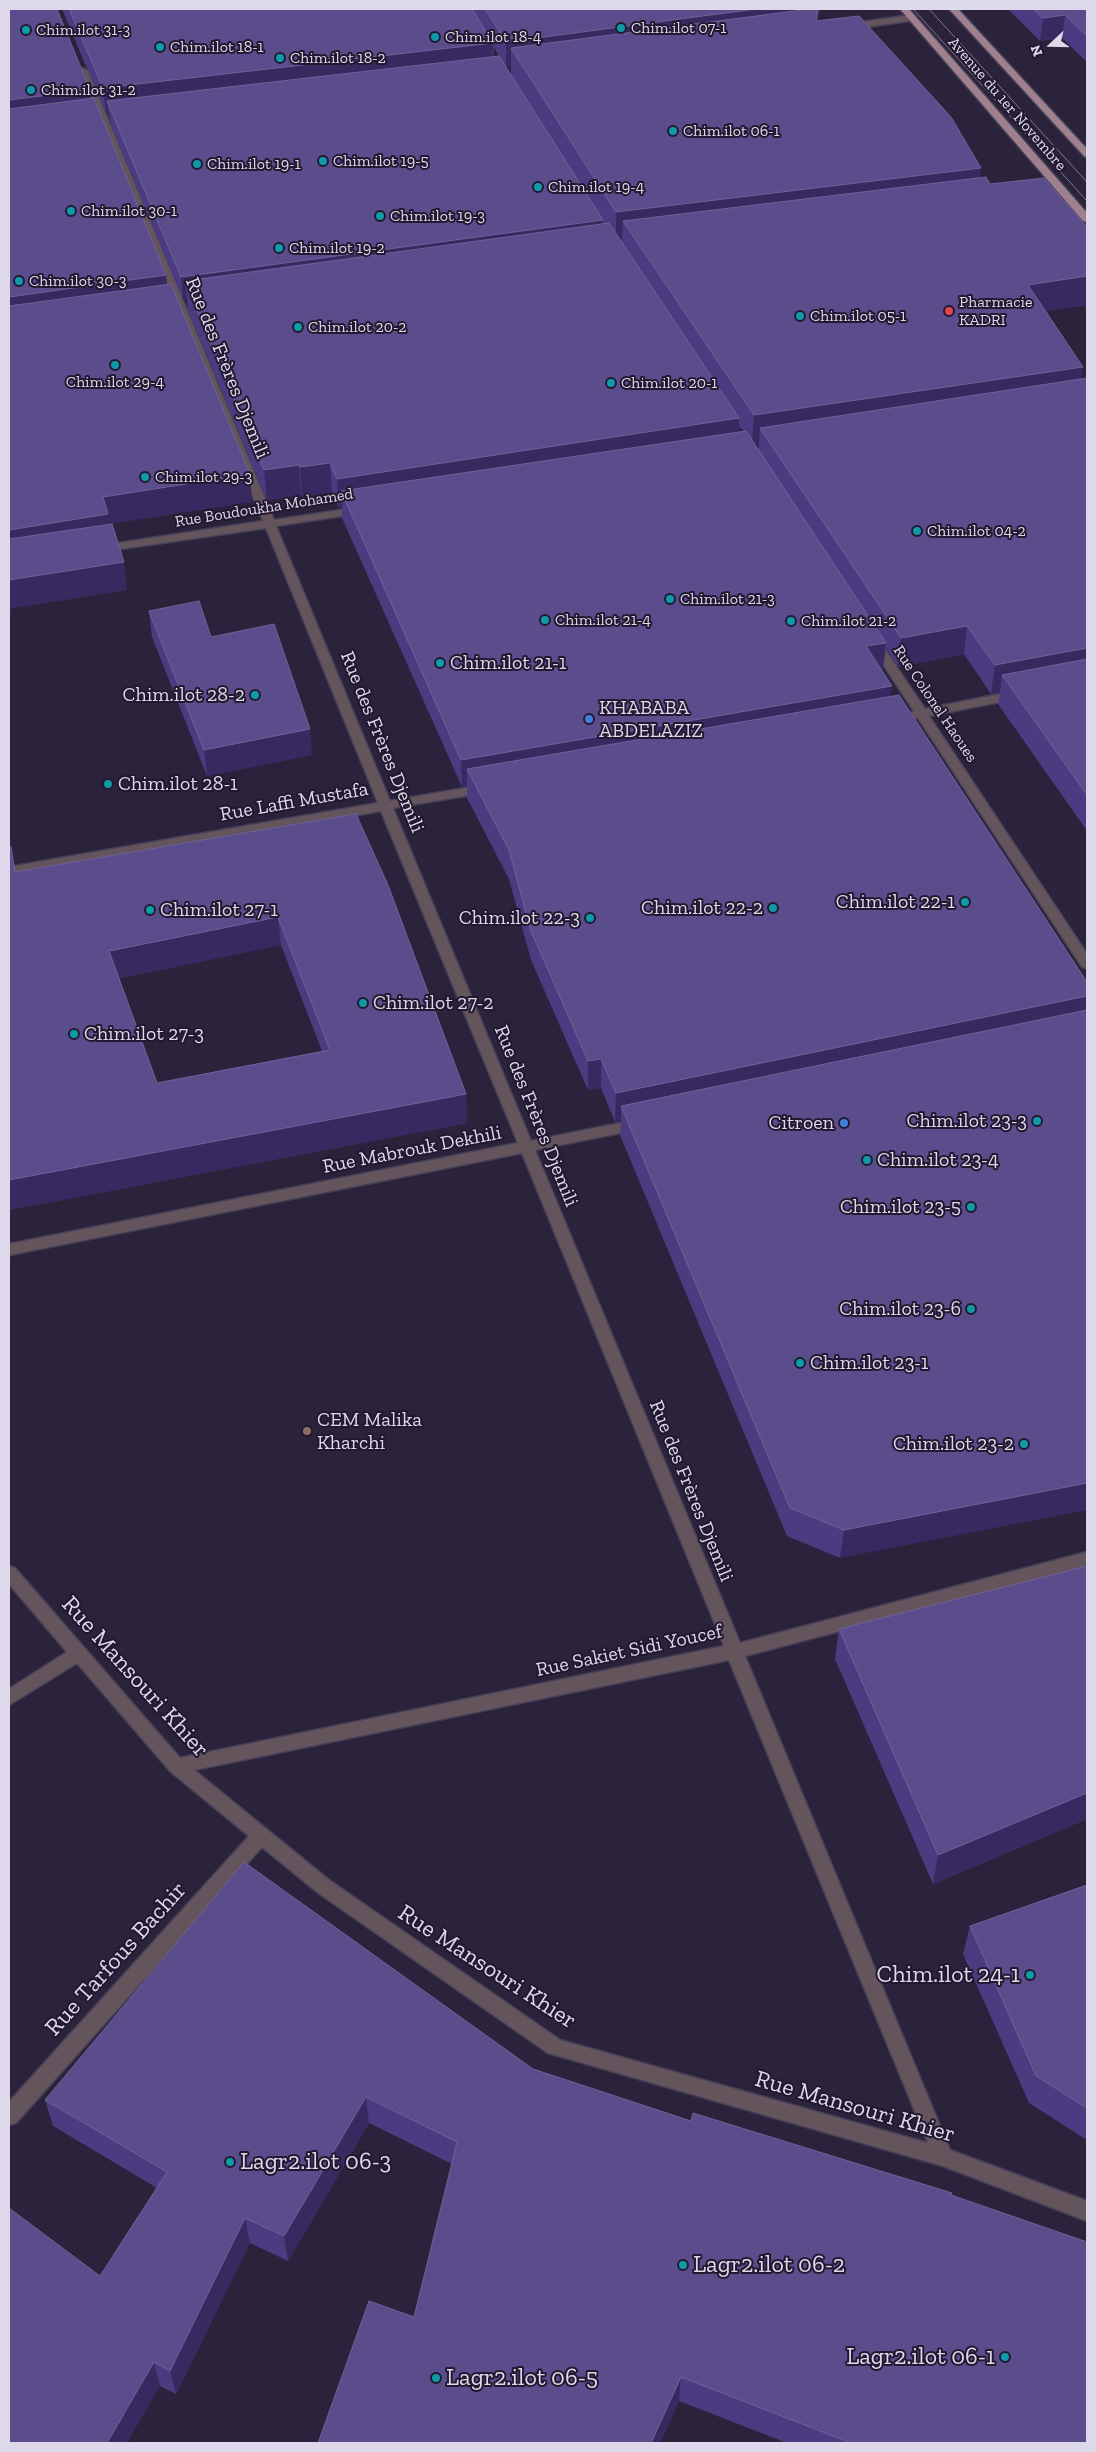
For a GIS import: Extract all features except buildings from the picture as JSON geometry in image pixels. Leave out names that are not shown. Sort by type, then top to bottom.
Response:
[{"type":"main road","name":"Avenue du 1er Novembre","points":[[904,9],[1057,191],[1087,219]]},
{"type":"main road","name":"Avenue du 1er Novembre","points":[[953,9],[1087,154]]},
{"type":"street","points":[[834,28],[912,18]]},
{"type":"street","name":"Rue des Frères Djemili","points":[[75,54],[528,1147],[943,2157]]},
{"type":"street","name":"Rue Boudoukha Mohamed","points":[[86,551],[378,508]]},
{"type":"street","name":"Rue Colonel Haoues","points":[[867,632],[1087,964]]},
{"type":"street","points":[[902,717],[1029,693]]},
{"type":"street","name":"Rue Laffi Mustafa","points":[[9,871],[503,786]]},
{"type":"street","name":"Rue Mabrouk Dekhili","points":[[9,1250],[653,1121]]},
{"type":"street","name":"Rue Sakiet Sidi Youcef","points":[[176,1766],[736,1651],[1087,1559]]},
{"type":"street","name":"Rue Mansouri Khier","points":[[9,1573],[176,1766],[323,1886],[555,2047],[943,2157],[1087,2211]]},
{"type":"street","points":[[9,1698],[79,1653]]},
{"type":"street","name":"Rue Tarfous Bachir","points":[[9,2116],[261,1835]]},
{"type":"tram line","points":[[913,9],[1087,201]]},
{"type":"tram line","points":[[929,9],[1087,182]]},
{"type":"place","name":"Chim.ilot 07-1","points":[[621,28]]},
{"type":"place","name":"Chim.ilot 31-3","points":[[26,30]]},
{"type":"place","name":"Chim.ilot 18-4","points":[[435,37]]},
{"type":"place","name":"Chim.ilot 18-1","points":[[160,47]]},
{"type":"place","name":"Chim.ilot 18-2","points":[[280,58]]},
{"type":"place","name":"Chim.ilot 31-2","points":[[31,90]]},
{"type":"place","name":"Chim.ilot 06-1","points":[[673,131]]},
{"type":"place","name":"Chim.ilot 19-5","points":[[323,161]]},
{"type":"place","name":"Chim.ilot 19-1","points":[[197,164]]},
{"type":"place","name":"Chim.ilot 19-4","points":[[538,187]]},
{"type":"place","name":"Chim.ilot 30-1","points":[[71,211]]},
{"type":"place","name":"Chim.ilot 19-3","points":[[380,216]]},
{"type":"place","name":"Chim.ilot 19-2","points":[[279,248]]},
{"type":"place","name":"Chim.ilot 30-3","points":[[19,281]]},
{"type":"place","name":"Pharmacie KADRI","points":[[949,311]]},
{"type":"place","name":"Chim.ilot 05-1","points":[[800,316]]},
{"type":"place","name":"Chim.ilot 20-2","points":[[298,327]]},
{"type":"place","name":"Chim.ilot 29-4","points":[[115,365]]},
{"type":"place","name":"Chim.ilot 20-1","points":[[611,383]]},
{"type":"place","name":"Chim.ilot 29-3","points":[[145,477]]},
{"type":"place","name":"Chim.ilot 04-2","points":[[917,531]]},
{"type":"place","name":"Chim.ilot 21-3","points":[[670,599]]},
{"type":"place","name":"Chim.ilot 21-4","points":[[545,620]]},
{"type":"place","name":"Chim.ilot 21-2","points":[[791,621]]},
{"type":"place","name":"Chim.ilot 21-1","points":[[440,663]]},
{"type":"place","name":"Chim.ilot 28-2","points":[[255,695]]},
{"type":"place","name":"KHABABA ABDELAZIZ","points":[[589,719]]},
{"type":"place","name":"Chim.ilot 28-1","points":[[108,784]]},
{"type":"place","name":"Chim.ilot 22-1","points":[[965,902]]},
{"type":"place","name":"Chim.ilot 22-2","points":[[773,908]]},
{"type":"place","name":"Chim.ilot 27-1","points":[[150,910]]},
{"type":"place","name":"Chim.ilot 22-3","points":[[590,918]]},
{"type":"place","name":"Chim.ilot 27-2","points":[[363,1003]]},
{"type":"place","name":"Chim.ilot 27-3","points":[[74,1034]]},
{"type":"place","name":"Chim.ilot 23-3","points":[[1037,1121]]},
{"type":"place","name":"Citroen","points":[[844,1123]]},
{"type":"place","name":"Chim.ilot 23-4","points":[[867,1160]]},
{"type":"place","name":"Chim.ilot 23-5","points":[[971,1207]]},
{"type":"place","name":"Chim.ilot 23-6","points":[[971,1309]]},
{"type":"place","name":"Chim.ilot 23-1","points":[[800,1363]]},
{"type":"place","name":"CEM Malika Kharchi","points":[[307,1431]]},
{"type":"place","name":"Chim.ilot 23-2","points":[[1024,1444]]},
{"type":"place","name":"Chim.ilot 24-1","points":[[1030,1975]]},
{"type":"place","name":"Lagr2.ilot 06-3","points":[[230,2162]]},
{"type":"place","name":"Lagr2.ilot 06-2","points":[[683,2265]]},
{"type":"place","name":"Lagr2.ilot 06-1","points":[[1005,2357]]},
{"type":"place","name":"Lagr2.ilot 06-5","points":[[436,2378]]}]
